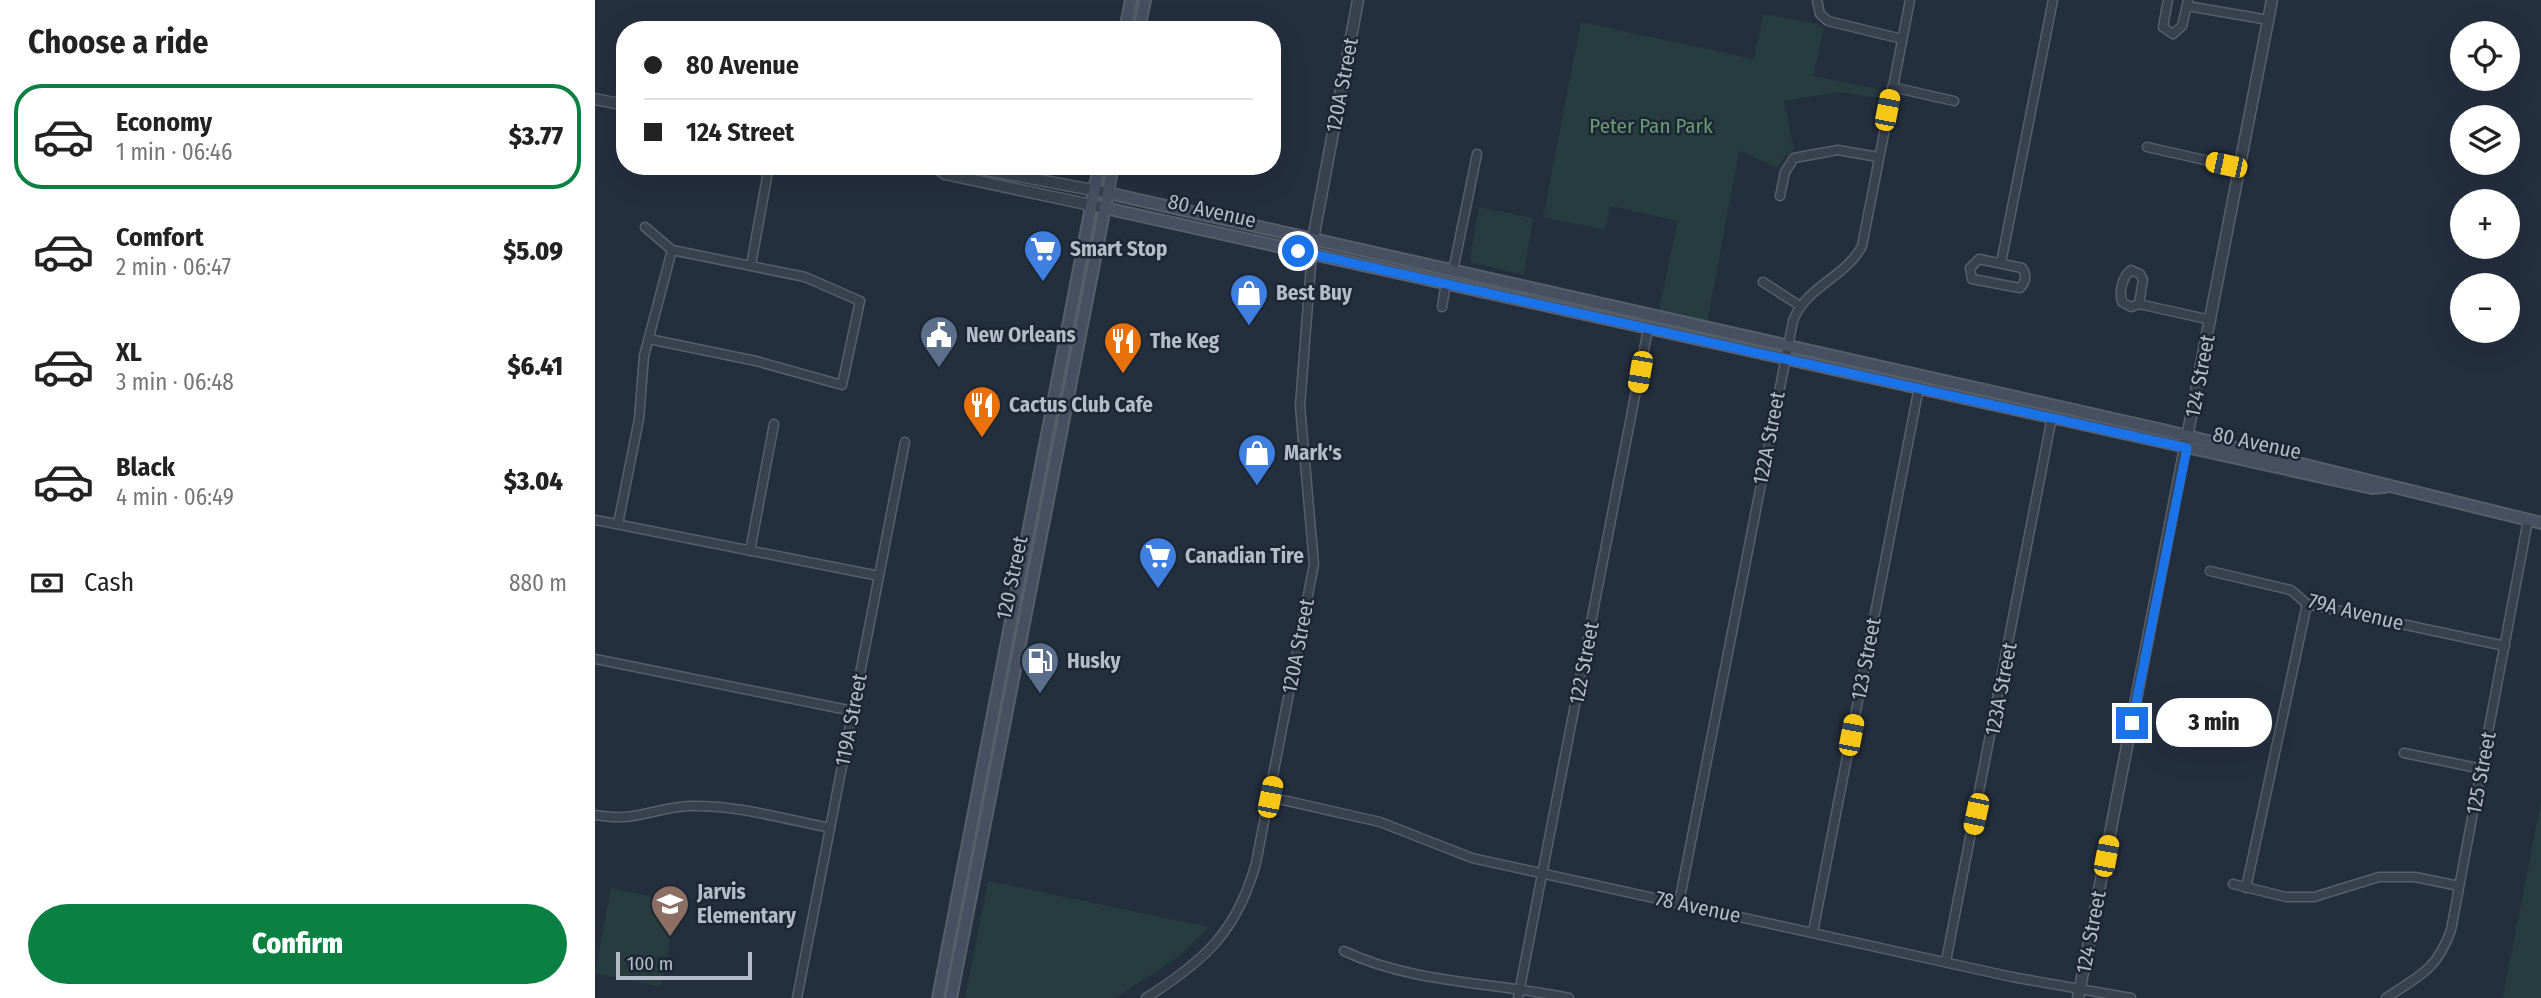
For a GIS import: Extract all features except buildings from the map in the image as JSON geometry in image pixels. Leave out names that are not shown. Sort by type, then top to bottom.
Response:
[{"type":"main road","points":[[1127,21],[1131,0]]},
{"type":"main road","points":[[1141,21],[1145,0]]},
{"type":"main road","name":"120 Street","points":[[938,998],[1097,175]]},
{"type":"main road","name":"120 Street","points":[[951,998],[1111,175]]},
{"type":"main road","name":"80 Avenue","points":[[1108,193],[1545,292],[1787,351],[1919,387],[2052,417],[2375,480],[2385,487],[2541,523]]},
{"type":"main road","name":"80 Avenue","points":[[1105,208],[1648,329],[1787,351],[1957,384],[2092,414],[2188,442]]},
{"type":"main road","points":[[1402,273],[1411,268],[1445,275],[1453,271]]},
{"type":"main road","points":[[1446,283],[1461,279],[1529,293],[1545,292]]},
{"type":"main road","points":[[1919,387],[1929,382],[1949,387],[1957,384]]},
{"type":"main road","points":[[2052,417],[2063,413],[2082,416],[2092,414]]},
{"type":"main road","points":[[1016,587],[1020,605],[1014,640],[1018,646]]},
{"type":"main road","points":[[1004,649],[1009,664],[1002,703],[1005,710]]},
{"type":"main road","points":[[972,820],[976,834],[971,860],[975,868]]},
{"type":"street","name":"120A Street","points":[[1146,998],[1206,955],[1234,917],[1249,888],[1270,797],[1314,564],[1300,406],[1314,239],[1358,0]]},
{"type":"street","points":[[1817,0],[1822,17],[1835,24],[1902,38]]},
{"type":"street","points":[[1763,282],[1800,306],[1858,253],[1910,0]]},
{"type":"street","points":[[2001,263],[2053,0]]},
{"type":"street","points":[[2168,0],[2164,27],[2171,33],[2181,29],[2187,3],[2269,20]]},
{"type":"street","name":"124 Street","points":[[2079,994],[2272,0]]},
{"type":"street","points":[[1892,87],[1954,101]]},
{"type":"street","points":[[595,99],[616,103]]},
{"type":"street","points":[[2147,148],[2240,168]]},
{"type":"street","points":[[1780,197],[1785,172],[1794,158],[1838,150],[1878,157]]},
{"type":"street","points":[[1453,271],[1477,154]]},
{"type":"street","points":[[751,265],[767,175]]},
{"type":"street","name":"80 Avenue","points":[[950,175],[1105,208]]},
{"type":"street","name":"80 Avenue","points":[[1012,175],[1108,193]]},
{"type":"street","points":[[645,227],[672,250],[805,277],[860,302],[842,385],[756,361],[649,339]]},
{"type":"street","points":[[618,524],[639,419],[649,339],[672,250]]},
{"type":"street","points":[[1979,259],[2001,263],[2022,268],[2026,274],[2025,284],[2020,288],[1972,279],[1973,262],[1979,259]]},
{"type":"street","points":[[1442,307],[1446,283]]},
{"type":"street","points":[[2139,304],[2211,320]]},
{"type":"street","name":"122A Street","points":[[1679,903],[1787,351],[1800,306]]},
{"type":"street","name":"122 Street","points":[[1518,998],[1648,329]]},
{"type":"street","name":"123 Street","points":[[1813,932],[1919,387]]},
{"type":"street","name":"123A Street","points":[[1946,961],[2052,417]]},
{"type":"street","points":[[750,551],[774,424]]},
{"type":"street","name":"119A Street","points":[[797,998],[905,442]]},
{"type":"street","points":[[595,520],[879,576]]},
{"type":"street","name":"125 Street","points":[[2386,998],[2428,972],[2442,954],[2451,930],[2528,520]]},
{"type":"street","name":"79A Avenue","points":[[2210,571],[2291,590],[2307,604],[2505,646]]},
{"type":"street","points":[[2246,888],[2307,604]]},
{"type":"street","points":[[595,659],[853,711]]},
{"type":"street","points":[[2404,753],[2482,769]]},
{"type":"street","name":"78 Avenue","points":[[1270,797],[1370,819],[1464,855],[1543,874],[1946,961],[2079,994],[2131,998]]},
{"type":"street","points":[[595,815],[636,818],[687,806],[723,806],[830,828]]},
{"type":"street","points":[[2233,884],[2286,897],[2314,897],[2379,877],[2415,877],[2459,886]]},
{"type":"street","points":[[1344,951],[1364,960],[1460,981],[1520,987],[1569,998]]},
{"type":"green space","name":"Peter Pan Park","points":[[1763,14],[1818,24],[1824,29],[1813,76],[1882,90],[1880,98],[1837,92],[1784,101],[1794,149],[1784,157],[1778,168],[1739,151],[1707,324],[1658,313],[1678,221],[1611,206],[1605,230],[1543,217],[1581,22],[1754,59]]},
{"type":"green space","points":[[1479,207],[1533,218],[1524,275],[1473,263],[1470,258]]},
{"type":"green space","points":[[2541,802],[2541,998],[2502,998],[2504,990]]},
{"type":"green space","points":[[988,881],[1209,927],[1177,958],[1115,998],[965,998]]},
{"type":"green space","points":[[611,888],[678,902],[661,987],[595,973]]},
{"type":"place","name":"Smart Stop","points":[[1043,283]]},
{"type":"place","name":"Best Buy","points":[[1249,327]]},
{"type":"place","name":"New Orleans","points":[[939,369]]},
{"type":"place","name":"The Keg","points":[[1123,375]]},
{"type":"place","name":"Cactus Club Cafe","points":[[982,439]]},
{"type":"place","name":"Mark's","points":[[1257,487]]},
{"type":"place","name":"Canadian Tire","points":[[1158,590]]},
{"type":"place","name":"Husky","points":[[1040,695]]},
{"type":"place","name":"Jarvis Elementary","points":[[670,938]]},
{"type":"route","points":[[1298,251],[1824,365],[2187,448],[2132,723]]}]
